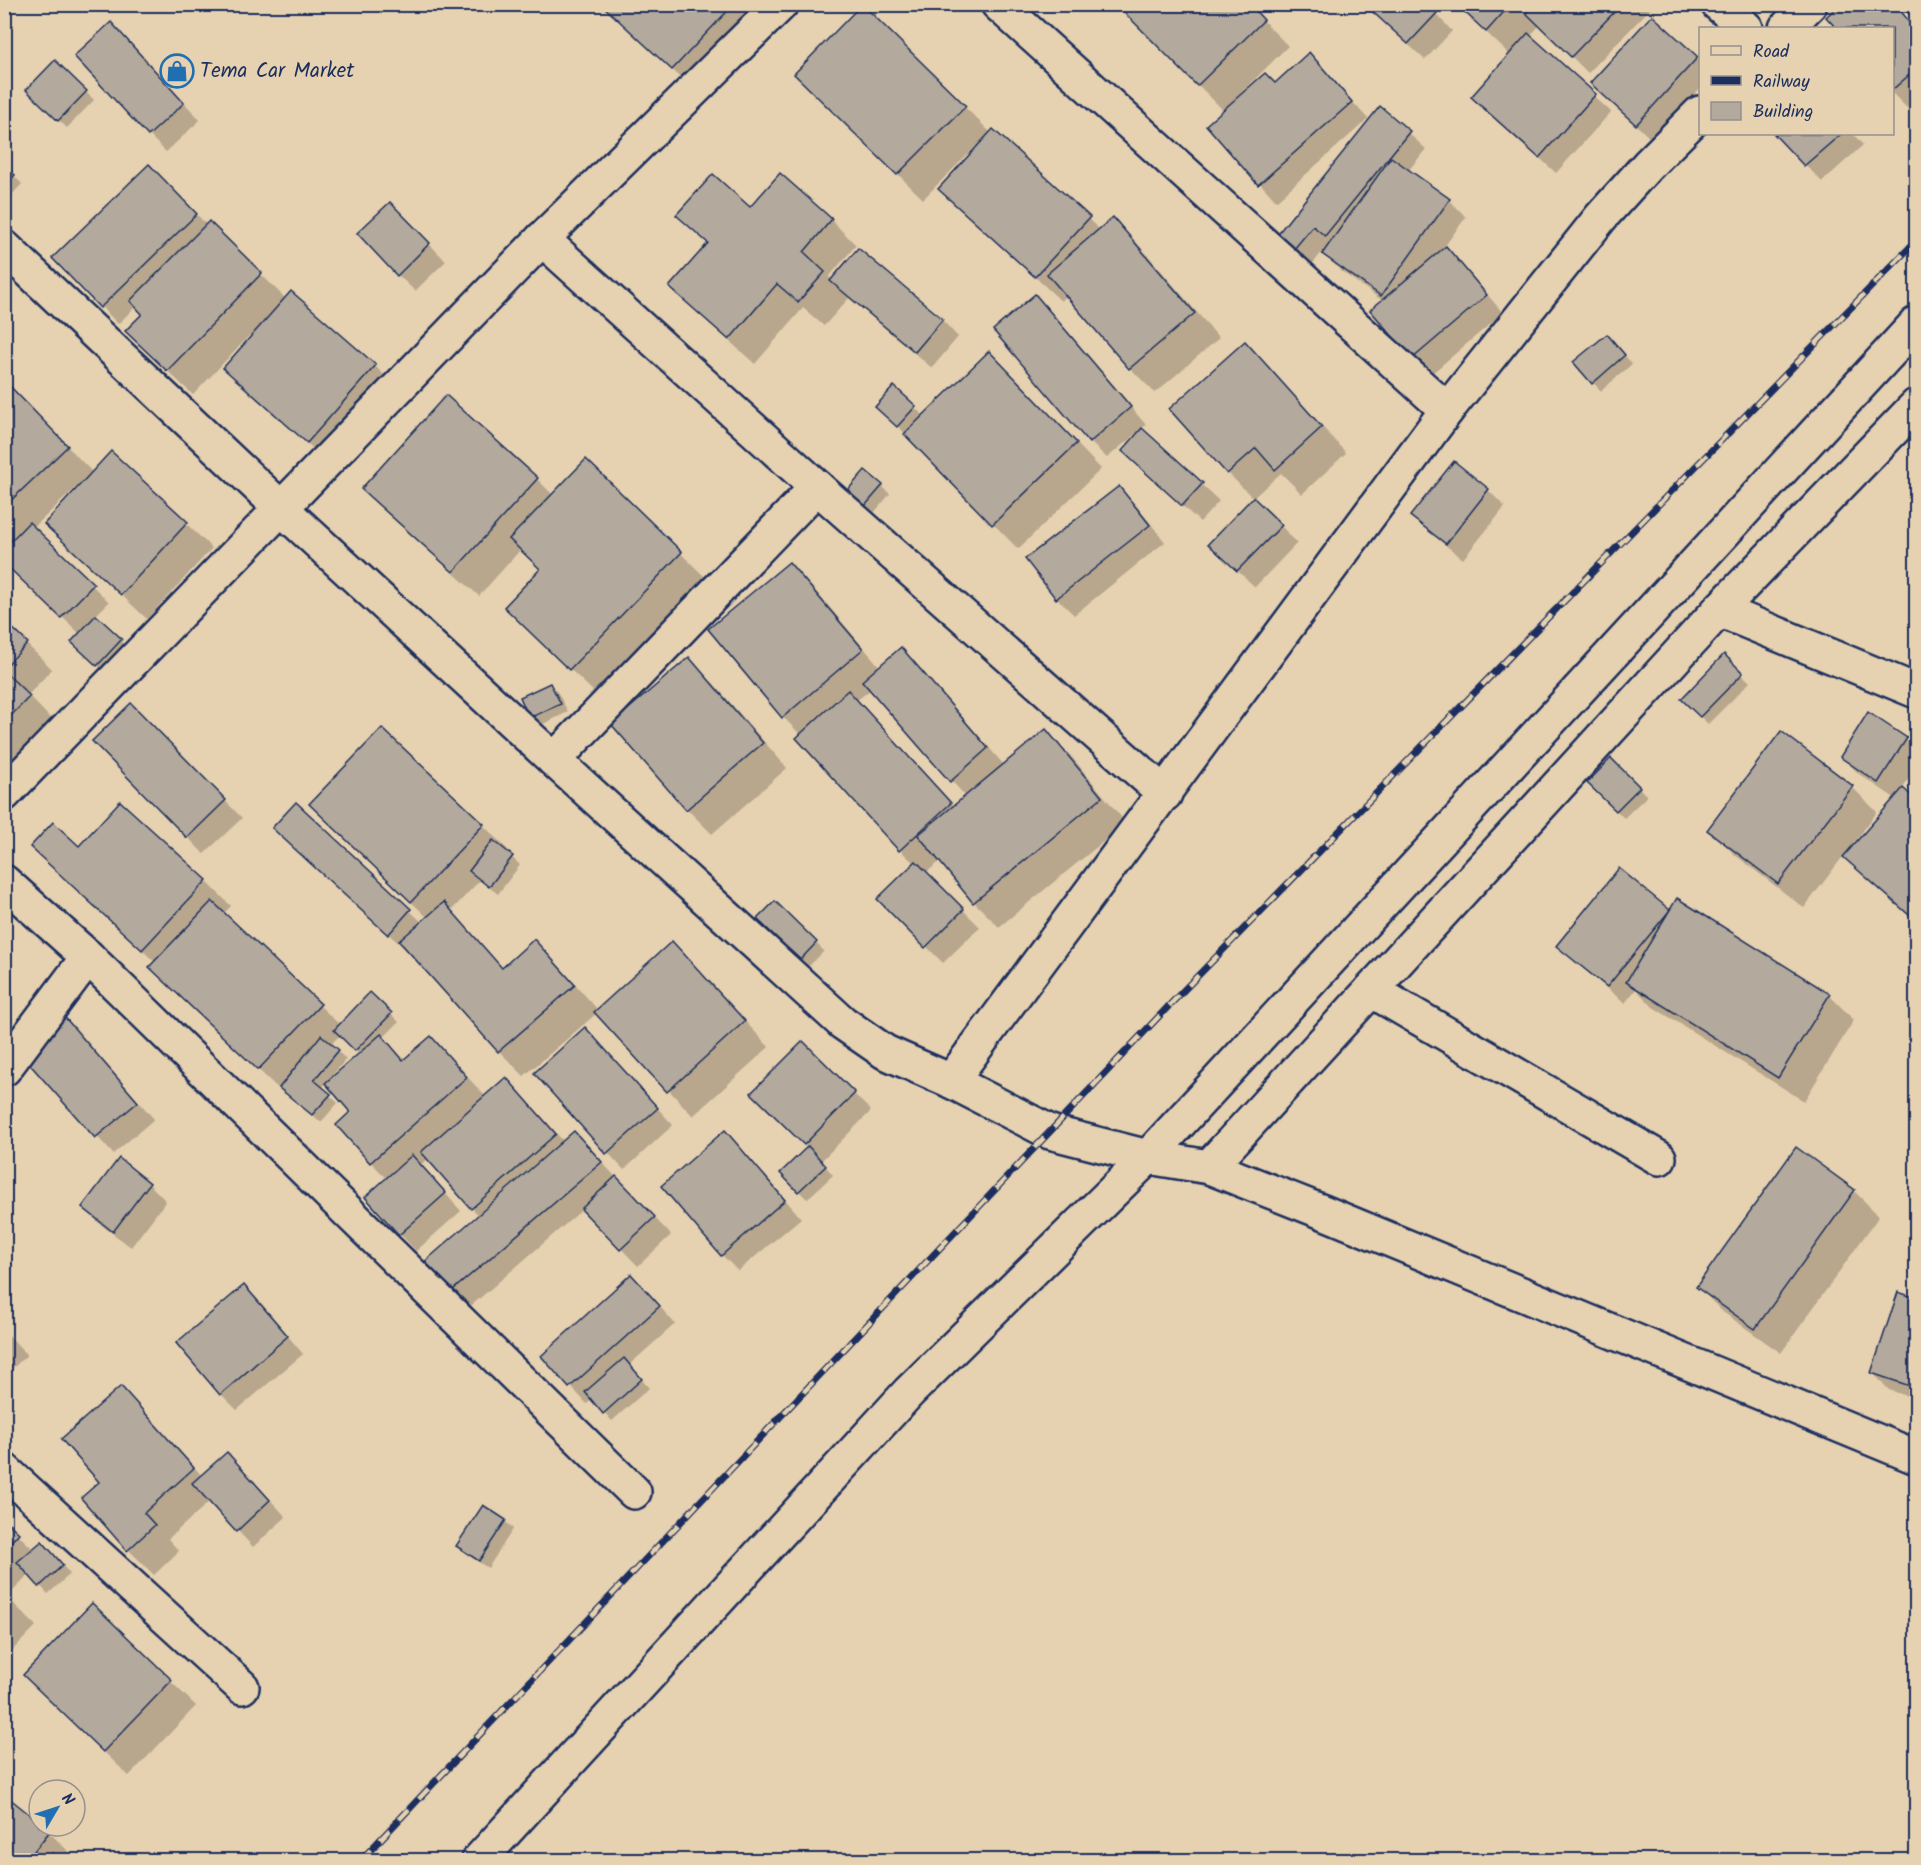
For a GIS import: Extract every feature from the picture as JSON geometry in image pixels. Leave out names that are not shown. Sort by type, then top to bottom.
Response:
[{"type":"street","points":[[4,794],[542,239],[781,4]]},
{"type":"street","points":[[998,4],[1447,410]]},
{"type":"street","points":[[1718,4],[1745,27]]},
{"type":"street","points":[[1787,27],[1810,4]]},
{"type":"street","points":[[951,1081],[1447,410],[1600,218],[1648,165],[1699,115]]},
{"type":"street","points":[[542,239],[1165,794]]},
{"type":"street","points":[[4,247],[282,509],[554,760],[843,1023],[885,1052],[951,1081],[1050,1132],[1148,1157],[1209,1167],[1917,1457]]},
{"type":"street","points":[[479,1860],[909,1392],[1148,1157],[1917,324]]},
{"type":"street","points":[[1209,1167],[1719,609],[1917,406]]},
{"type":"street","points":[[554,760],[818,487]]},
{"type":"street","points":[[1719,609],[1917,691]]},
{"type":"street","points":[[4,882],[88,957],[634,1492]]},
{"type":"street","points":[[4,1069],[88,957]]},
{"type":"street","points":[[1371,990],[1659,1158]]},
{"type":"street","points":[[4,1470],[242,1687]]},
{"type":"building","points":[[601,4],[734,4],[672,70]]},
{"type":"building","points":[[862,4],[966,106],[897,175],[794,74]]},
{"type":"building","points":[[1128,4],[1249,4],[1264,20],[1197,86],[1122,10]]},
{"type":"building","points":[[1364,4],[1428,4],[1437,13],[1408,44]]},
{"type":"building","points":[[1456,4],[1511,4],[1486,32]]},
{"type":"building","points":[[1534,4],[1622,4],[1571,57],[1526,13]]},
{"type":"building","points":[[1840,4],[1895,4],[1916,30],[1916,69],[1894,88],[1894,27],[1835,27],[1826,17]]},
{"type":"building","points":[[1901,4],[1916,4],[1916,22]]},
{"type":"building","points":[[1652,15],[1698,57],[1636,125],[1590,83]]},
{"type":"building","points":[[111,22],[184,103],[148,136],[74,56]]},
{"type":"building","points":[[1528,33],[1596,94],[1539,158],[1471,97]]},
{"type":"building","points":[[1309,52],[1352,102],[1258,185],[1206,125],[1265,73],[1275,83]]},
{"type":"building","points":[[55,60],[87,91],[58,121],[26,90]]},
{"type":"building","points":[[1380,106],[1410,131],[1325,236],[1313,226],[1285,260],[1268,246]]},
{"type":"building","points":[[993,129],[1090,217],[1035,277],[938,189]]},
{"type":"building","points":[[1775,135],[1840,135],[1804,166]]},
{"type":"building","points":[[1391,157],[1450,199],[1381,296],[1322,254]]},
{"type":"building","points":[[4,164],[15,175],[4,186]]},
{"type":"building","points":[[149,164],[197,214],[100,308],[52,258]]},
{"type":"building","points":[[780,173],[832,219],[804,252],[825,272],[798,302],[777,284],[729,340],[669,287],[708,243],[676,215],[713,174],[750,207]]},
{"type":"building","points":[[390,202],[430,243],[397,276],[357,233]]},
{"type":"building","points":[[1113,217],[1195,313],[1129,369],[1047,274]]},
{"type":"building","points":[[209,221],[262,273],[167,371],[125,331],[142,314],[130,301]]},
{"type":"building","points":[[1446,246],[1487,295],[1412,359],[1370,310]]},
{"type":"building","points":[[858,248],[943,319],[915,352],[830,281]]},
{"type":"building","points":[[291,291],[376,365],[307,443],[223,368]]},
{"type":"building","points":[[1035,294],[1131,407],[1089,443],[993,330]]},
{"type":"building","points":[[1607,334],[1625,355],[1592,384],[1573,362]]},
{"type":"building","points":[[1245,341],[1322,427],[1275,470],[1256,448],[1227,474],[1169,409]]},
{"type":"building","points":[[989,351],[1077,443],[992,525],[904,434]]},
{"type":"building","points":[[4,380],[68,446],[4,507]]},
{"type":"building","points":[[894,386],[916,406],[897,427],[875,407]]},
{"type":"building","points":[[446,395],[538,478],[453,572],[361,489]]},
{"type":"building","points":[[1142,428],[1203,483],[1182,506],[1122,451]]},
{"type":"building","points":[[111,451],[188,522],[121,595],[44,524]]},
{"type":"building","points":[[586,459],[682,552],[569,670],[504,607],[540,569],[509,539]]},
{"type":"building","points":[[1454,461],[1489,489],[1446,544],[1410,516]]},
{"type":"building","points":[[865,470],[883,485],[858,514],[840,499]]},
{"type":"building","points":[[1119,486],[1150,525],[1056,599],[1025,559]]},
{"type":"building","points":[[1253,497],[1282,525],[1237,571],[1208,544]]},
{"type":"building","points":[[29,522],[94,584],[61,618],[4,563],[4,548]]},
{"type":"building","points":[[789,562],[863,649],[782,718],[708,629]]},
{"type":"building","points":[[96,615],[122,639],[97,666],[71,642]]},
{"type":"building","points":[[4,620],[28,643],[4,668]]},
{"type":"building","points":[[901,647],[988,748],[950,782],[862,681]]},
{"type":"building","points":[[1724,654],[1743,673],[1700,717],[1681,699]]},
{"type":"building","points":[[689,657],[763,743],[686,810],[611,724]]},
{"type":"building","points":[[4,671],[30,696],[4,723]]},
{"type":"building","points":[[550,683],[561,704],[529,718],[520,697]]},
{"type":"building","points":[[848,690],[951,803],[899,851],[796,738]]},
{"type":"building","points":[[131,703],[226,800],[187,838],[92,741]]},
{"type":"building","points":[[1868,712],[1907,738],[1878,783],[1840,757]]},
{"type":"building","points":[[382,728],[484,824],[411,902],[309,804]]},
{"type":"building","points":[[1046,729],[1102,797],[973,903],[918,835]]},
{"type":"building","points":[[1781,731],[1853,786],[1778,884],[1707,830]]},
{"type":"building","points":[[1611,758],[1640,787],[1616,811],[1587,783]]},
{"type":"building","points":[[1903,788],[1916,800],[1916,921],[1843,857]]},
{"type":"building","points":[[120,801],[207,880],[142,950],[30,847],[53,822],[79,846]]},
{"type":"building","points":[[296,802],[411,909],[388,935],[272,828]]},
{"type":"building","points":[[493,840],[513,856],[489,887],[469,871]]},
{"type":"building","points":[[916,861],[964,909],[925,948],[877,899]]},
{"type":"building","points":[[1619,868],[1670,910],[1607,987],[1556,946]]},
{"type":"building","points":[[1677,898],[1830,994],[1778,1078],[1626,982]]},
{"type":"building","points":[[212,901],[321,1004],[258,1070],[149,967]]},
{"type":"building","points":[[775,901],[817,942],[800,960],[757,919]]},
{"type":"building","points":[[444,902],[502,968],[534,939],[575,985],[498,1052],[399,941]]},
{"type":"building","points":[[672,941],[745,1021],[667,1092],[594,1012]]},
{"type":"building","points":[[370,992],[392,1013],[355,1051],[334,1030]]},
{"type":"building","points":[[62,1014],[138,1102],[95,1138],[18,1051]]},
{"type":"building","points":[[585,1027],[658,1108],[606,1154],[534,1073]]},
{"type":"building","points":[[381,1034],[403,1060],[431,1036],[467,1077],[370,1163],[336,1125],[350,1112],[325,1083]]},
{"type":"building","points":[[321,1035],[339,1050],[314,1080],[331,1094],[312,1115],[279,1088]]},
{"type":"building","points":[[803,1041],[855,1093],[804,1145],[751,1093]]},
{"type":"building","points":[[506,1077],[556,1134],[471,1209],[421,1152]]},
{"type":"building","points":[[725,1130],[785,1200],[721,1256],[661,1186]]},
{"type":"building","points":[[574,1131],[602,1162],[440,1301],[414,1271]]},
{"type":"building","points":[[808,1146],[826,1166],[798,1192],[780,1173]]},
{"type":"building","points":[[1796,1147],[1855,1190],[1755,1329],[1696,1287]]},
{"type":"building","points":[[412,1155],[446,1193],[399,1235],[365,1197]]},
{"type":"building","points":[[119,1158],[150,1183],[113,1232],[82,1207]]},
{"type":"building","points":[[616,1176],[655,1217],[620,1250],[581,1209]]},
{"type":"building","points":[[631,1274],[660,1306],[569,1388],[541,1356]]},
{"type":"building","points":[[244,1285],[288,1336],[220,1395],[176,1343]]},
{"type":"building","points":[[1898,1292],[1916,1298],[1916,1388],[1871,1373]]},
{"type":"building","points":[[624,1358],[642,1379],[603,1414],[585,1392]]},
{"type":"building","points":[[121,1386],[194,1468],[144,1513],[155,1525],[127,1551],[81,1498],[99,1482],[61,1439]]},
{"type":"building","points":[[227,1452],[270,1500],[236,1532],[192,1483]]},
{"type":"building","points":[[483,1505],[506,1520],[479,1561],[456,1546]]},
{"type":"building","points":[[4,1519],[19,1533],[4,1549]]},
{"type":"building","points":[[42,1541],[63,1565],[39,1587],[17,1562]]},
{"type":"building","points":[[4,1593],[12,1600],[4,1608]]},
{"type":"building","points":[[92,1603],[172,1680],[103,1752],[23,1675]]},
{"type":"building","points":[[4,1794],[27,1812],[27,1838],[44,1838],[27,1860],[4,1860]]},
{"type":"building","points":[[52,1853],[61,1860],[45,1860]]},
{"type":"railway","points":[[361,1860],[1182,992],[1916,241]]},
{"type":"place","name":"Tema Car Market","points":[[177,71]]}]
